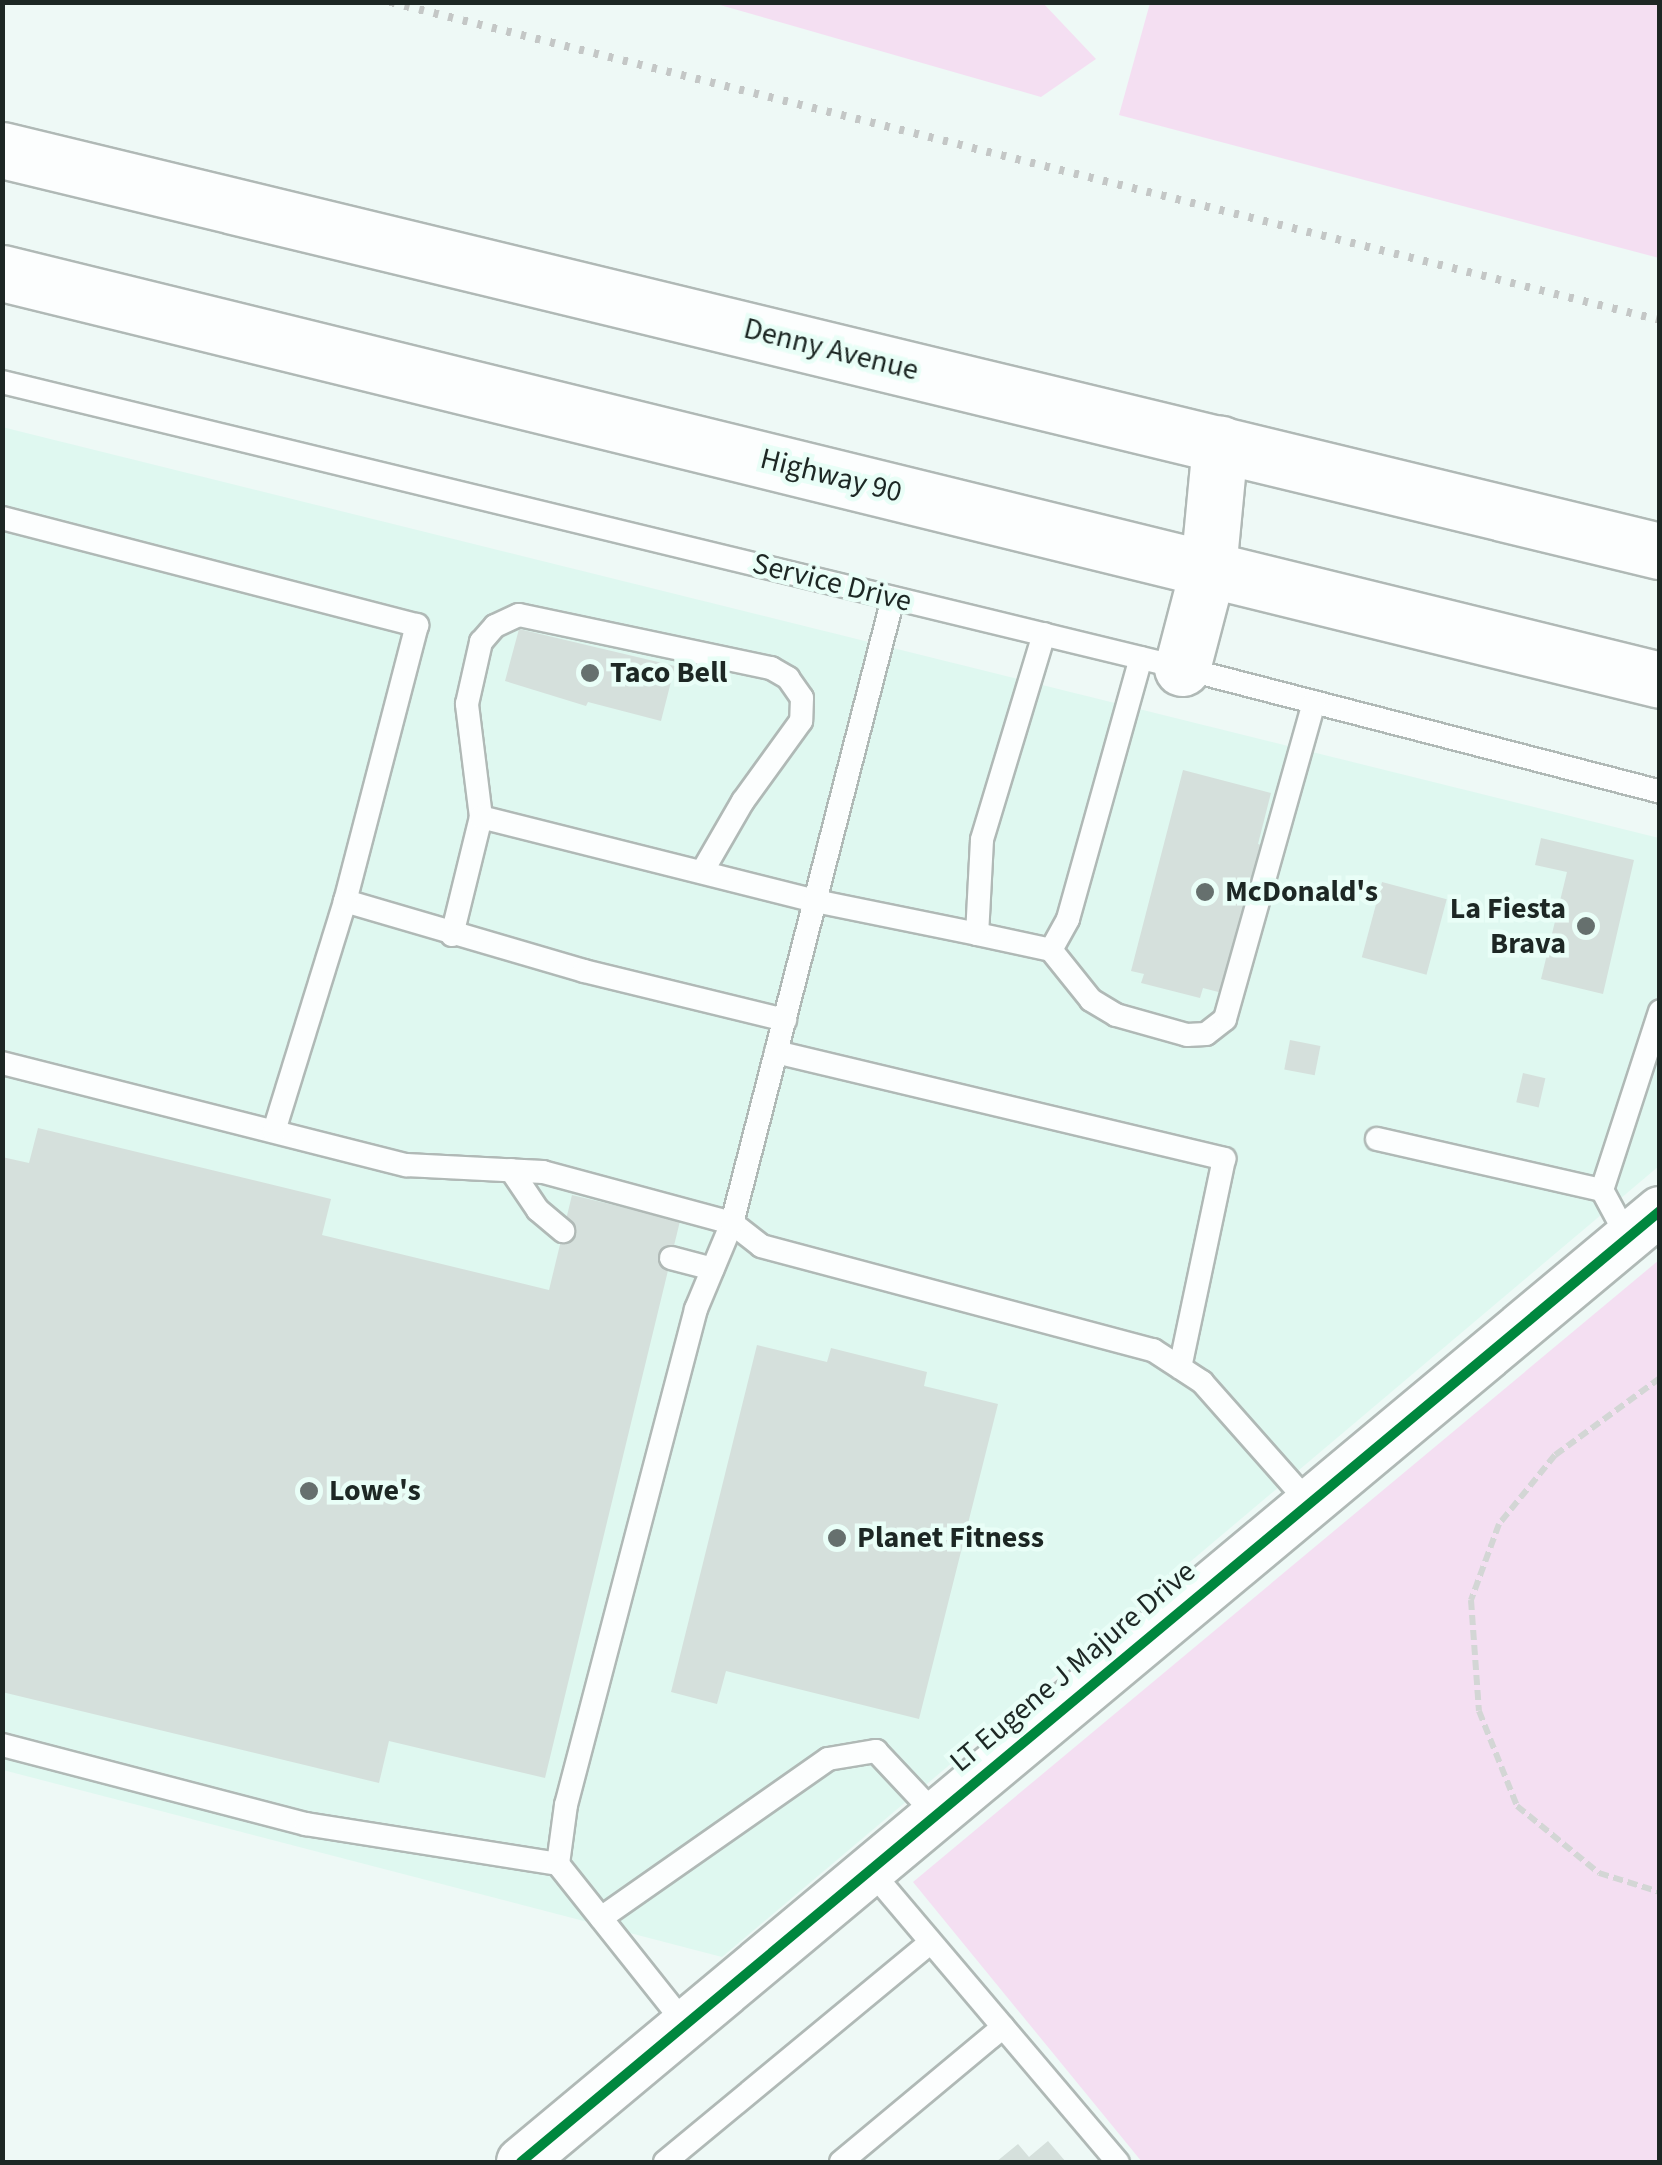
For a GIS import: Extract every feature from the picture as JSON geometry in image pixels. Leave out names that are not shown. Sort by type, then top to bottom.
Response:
[{"type":"main road","name":"Denny Avenue","points":[[2,150],[1660,552]]},
{"type":"main road","name":"Highway 90","points":[[2,273],[1660,680]]},
{"type":"main road","points":[[1162,662],[1208,569],[1220,444]]},
{"type":"street","name":"LT Eugene J Majure Drive","points":[[520,2162],[1644,1225]]},
{"type":"lane","name":"Service Drive","points":[[2,382],[1162,662],[1660,792]]},
{"type":"lane","points":[[2,518],[417,625],[345,902],[274,1131]]},
{"type":"lane","points":[[558,1864],[566,1805],[696,1309],[732,1223],[893,598]]},
{"type":"lane","points":[[452,934],[482,817],[466,704],[481,642],[495,626],[519,615],[771,668],[788,678],[802,698],[800,721],[743,801],[702,872]]},
{"type":"lane","points":[[978,934],[982,840],[1044,634]]},
{"type":"lane","points":[[1051,950],[1068,919],[1162,662]]},
{"type":"lane","points":[[482,817],[815,901],[1051,950],[1092,1000],[1116,1016],[1187,1035],[1206,1034],[1225,1020],[1314,702]]},
{"type":"lane","points":[[345,902],[452,934],[784,1020]]},
{"type":"lane","points":[[1602,1190],[1660,1011]]},
{"type":"lane","points":[[776,1052],[1224,1159],[1180,1367]]},
{"type":"lane","points":[[2,1063],[406,1164],[543,1172],[732,1223],[762,1246],[1153,1350],[1202,1382],[1308,1502]]},
{"type":"lane","points":[[1377,1139],[1602,1190],[1644,1225]]},
{"type":"lane","points":[[511,1170],[538,1210],[563,1232]]},
{"type":"lane","points":[[671,1258],[713,1269]]},
{"type":"lane","points":[[2,1744],[306,1824],[558,1864],[686,2025]]},
{"type":"lane","points":[[600,1918],[828,1758],[876,1750],[936,1815]]},
{"type":"lane","points":[[870,1870],[1118,2162]]},
{"type":"lane","points":[[665,2162],[930,1943]]},
{"type":"lane","points":[[841,2162],[1002,2027]]},
{"type":"path","points":[[1660,1378],[1555,1455],[1499,1524],[1470,1600],[1479,1711],[1517,1806],[1600,1873],[1660,1892]]},
{"type":"shaded area","points":[[713,3],[1043,3],[1096,59],[1041,97]]},
{"type":"shaded area","points":[[1150,3],[1659,3],[1659,258],[1119,115]]},
{"type":"shaded area","points":[[2,427],[1659,838],[1659,1166],[722,1957],[3,1770]]},
{"type":"shaded area","points":[[1659,1260],[1659,2162],[1142,2162],[913,1882]]},
{"type":"building","name":"Taco Bell","points":[[519,629],[675,666],[661,721],[588,702],[586,706],[505,681]]},
{"type":"building","name":"McDonald's","points":[[1183,770],[1271,793],[1258,844],[1269,847],[1226,994],[1203,988],[1200,998],[1141,983],[1144,974],[1131,971]]},
{"type":"building","name":"La Fiesta Brava","points":[[1541,838],[1634,860],[1603,994],[1541,979],[1567,872],[1535,865]]},
{"type":"building","points":[[1382,882],[1447,899],[1427,975],[1362,957]]},
{"type":"building","points":[[1290,1040],[1320,1046],[1315,1075],[1284,1069]]},
{"type":"building","points":[[1523,1073],[1545,1078],[1539,1107],[1516,1102]]},
{"type":"building","name":"Lowe's","points":[[38,1128],[331,1199],[322,1235],[549,1290],[572,1195],[680,1221],[545,1778],[389,1741],[379,1783],[2,1692],[2,1157],[29,1163]]},
{"type":"building","name":"Planet Fitness","points":[[757,1345],[827,1362],[831,1348],[927,1372],[924,1386],[998,1404],[919,1719],[726,1671],[717,1704],[671,1692]]},
{"type":"building","points":[[1048,2141],[1066,2162],[996,2162],[1018,2144],[1029,2157]]},
{"type":"railway","points":[[390,2],[1660,320]]},
{"type":"cycle path","points":[[521,2162],[1660,1211]]},
{"type":"place","name":"Taco Bell","points":[[590,673]]},
{"type":"place","name":"McDonald's","points":[[1205,892]]},
{"type":"place","name":"La Fiesta Brava","points":[[1586,926]]},
{"type":"place","name":"Lowe's","points":[[309,1491]]},
{"type":"place","name":"Planet Fitness","points":[[837,1538]]}]
